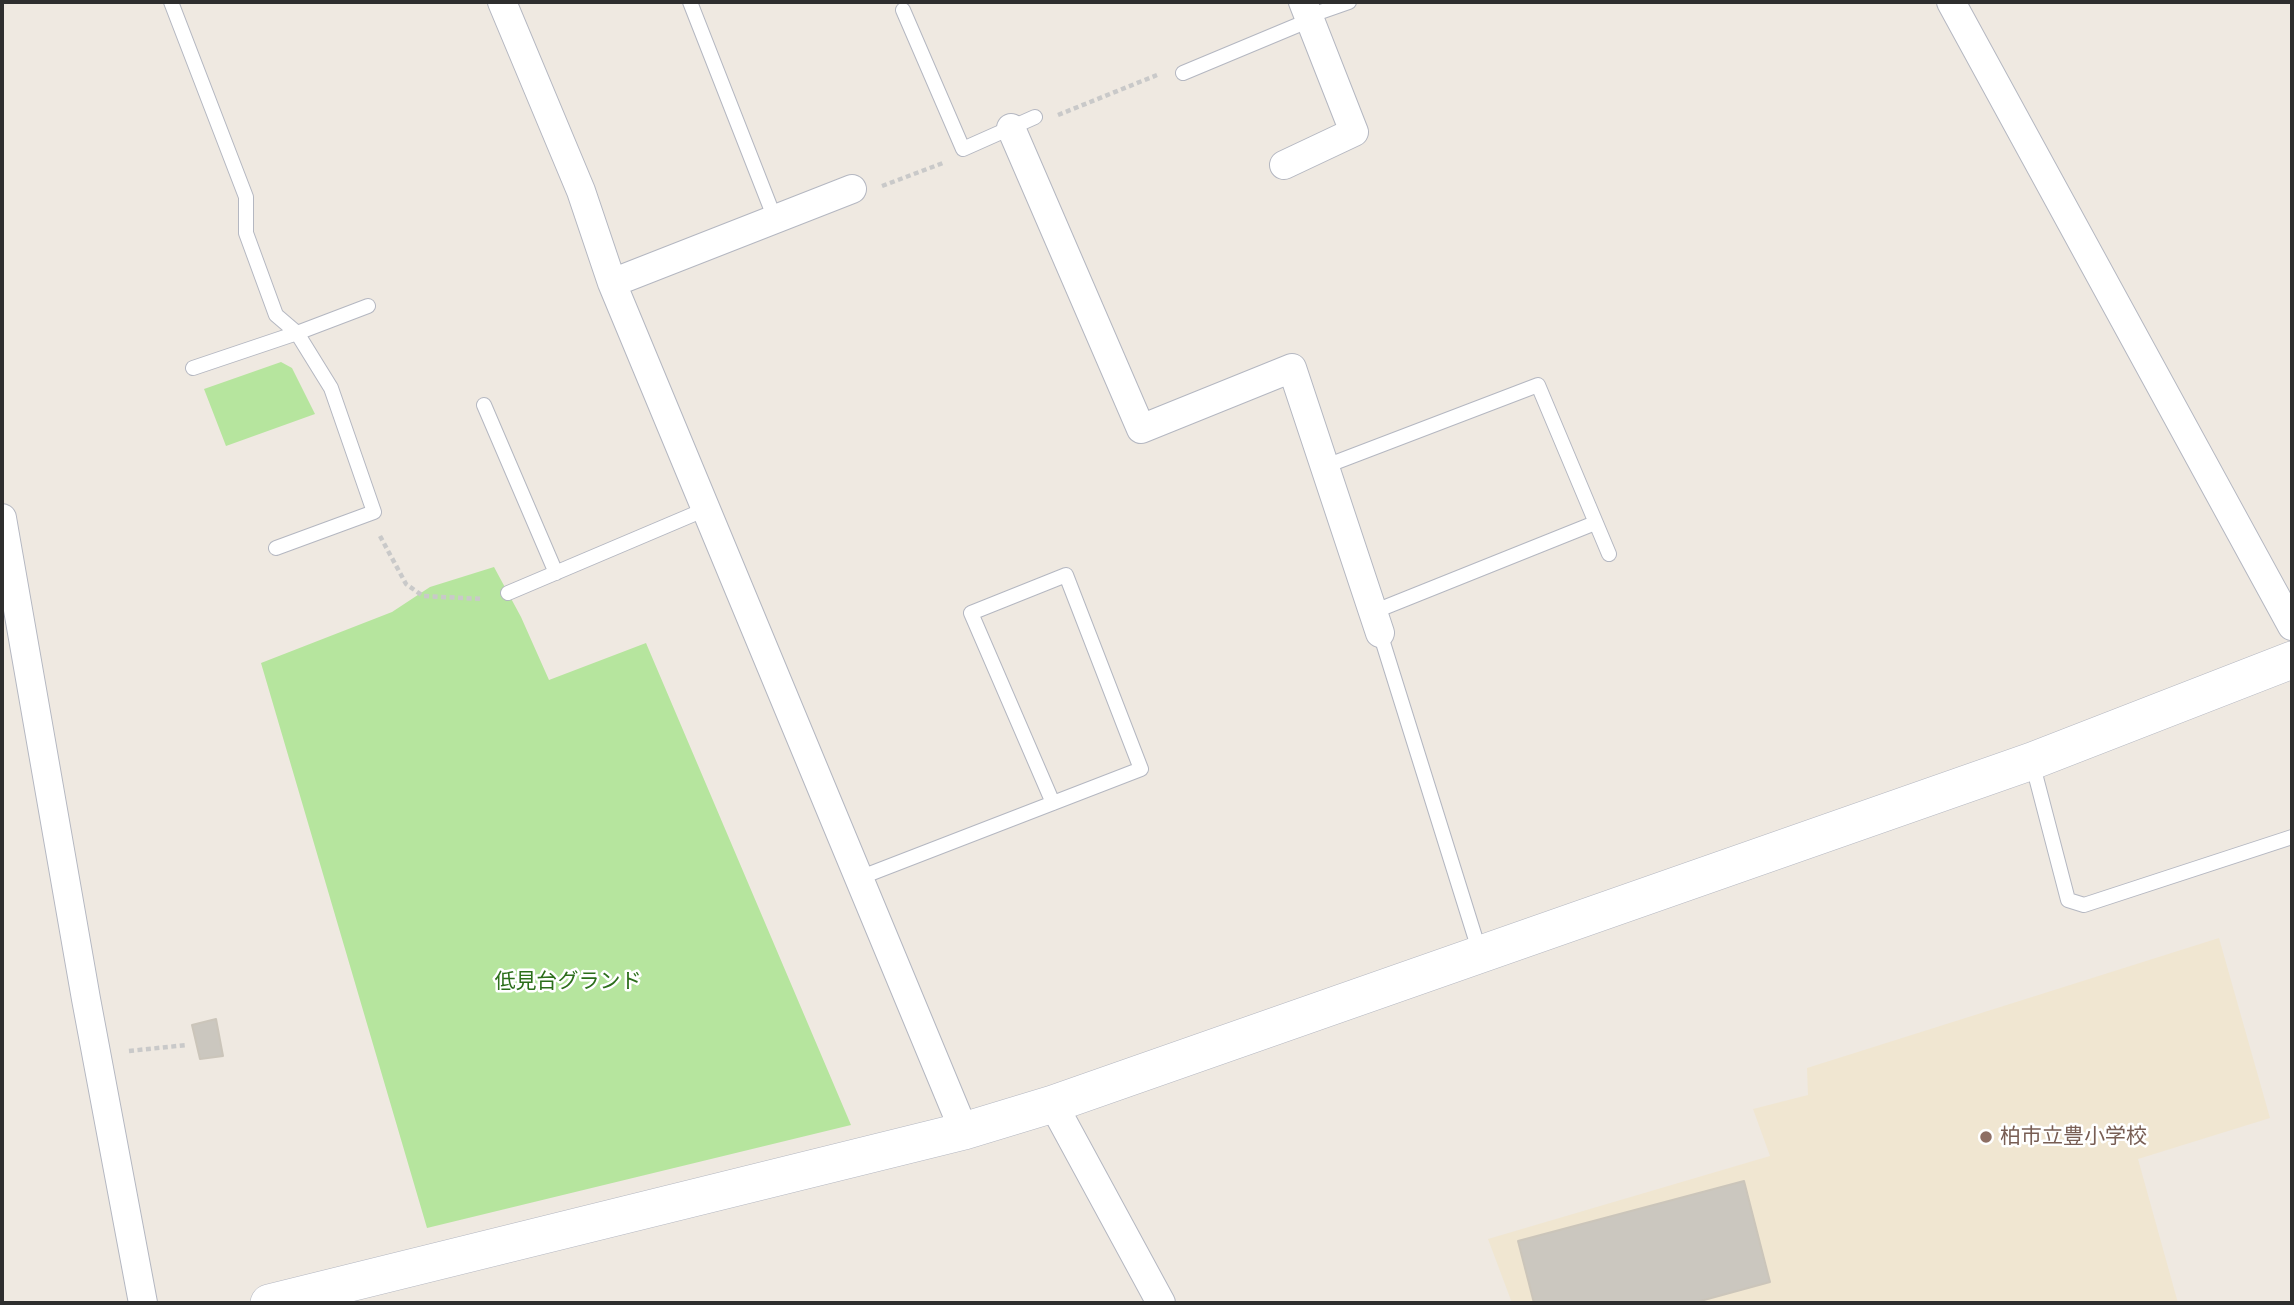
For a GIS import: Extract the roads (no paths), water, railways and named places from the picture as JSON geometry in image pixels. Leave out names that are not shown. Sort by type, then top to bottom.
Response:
[{"type":"street","points":[[502,2],[581,191],[612,283],[964,1131]]},
{"type":"street","points":[[1951,2],[2292,626]]},
{"type":"street","points":[[1284,165],[1354,132],[1307,13]]},
{"type":"street","points":[[1023,122],[1141,429],[1292,368],[1377,623]]},
{"type":"street","points":[[612,283],[852,188]]},
{"type":"street","points":[[2,518],[143,1303]]},
{"type":"street","points":[[269,1303],[964,1131],[1052,1104],[2032,761],[2292,660]]},
{"type":"street","points":[[1052,1104],[1161,1303]]},
{"type":"lane","points":[[171,2],[246,197],[246,233],[276,315],[297,333],[331,388],[374,512],[276,548]]},
{"type":"lane","points":[[690,2],[775,219]]},
{"type":"lane","points":[[1183,73],[1307,13],[1349,2]]},
{"type":"lane","points":[[903,10],[963,149],[1023,122]]},
{"type":"lane","points":[[193,368],[368,306]]},
{"type":"lane","points":[[1326,466],[1538,385],[1609,554]]},
{"type":"lane","points":[[484,405],[556,573]]},
{"type":"lane","points":[[508,593],[705,509]]},
{"type":"lane","points":[[1481,954],[1377,623],[1595,523]]},
{"type":"lane","points":[[859,878],[1053,803],[1140,769],[1066,575],[971,613],[1053,803]]},
{"type":"lane","points":[[2032,761],[2068,900],[2084,905],[2292,837]]},
{"type":"place","name":"柏市立豊小学校","points":[[1986,1137]]},
{"type":"park label","name":"低見台グランド","points":[[568,982]]}]
